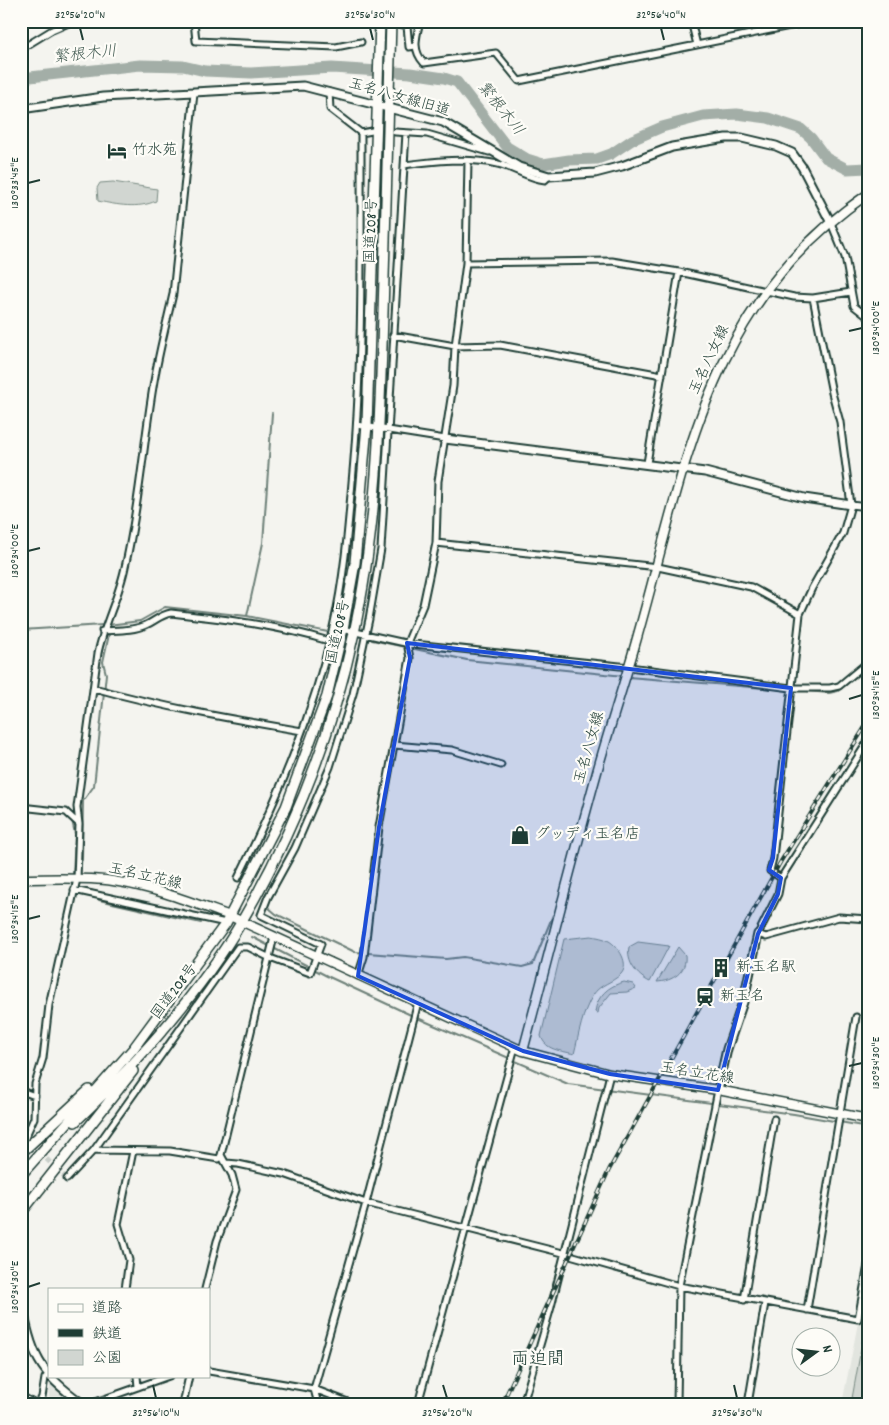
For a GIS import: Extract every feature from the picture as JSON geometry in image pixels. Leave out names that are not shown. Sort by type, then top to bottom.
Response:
[{"type":"highway","name":"国道208号","points":[[21,1175],[133,1049],[145,1030],[198,963],[228,920],[286,807],[304,764],[327,696],[343,629],[355,563],[367,425],[380,21]]},
{"type":"highway","name":"国道208号","points":[[42,1152],[112,1087],[165,1029],[241,923],[284,843],[315,768],[338,700],[354,631],[385,430],[391,22]]},
{"type":"highway","points":[[21,1213],[165,1029]]},
{"type":"highway","points":[[21,1153],[72,1108],[145,1030]]},
{"type":"main road","name":"玉名八女線","points":[[523,1051],[597,772],[658,567],[682,468],[710,388],[742,325],[765,292],[796,257],[831,223],[868,194]]},
{"type":"main road","name":"玉名立花線","points":[[21,879],[112,881],[150,888],[228,920]]},
{"type":"main road","points":[[228,920],[241,923],[317,956],[523,1051]]},
{"type":"main road","name":"玉名立花線","points":[[523,1051],[610,1074],[718,1090],[868,1119]]},
{"type":"street","points":[[21,49],[52,30],[73,21]]},
{"type":"street","points":[[194,21],[196,41],[336,47],[361,42]]},
{"type":"street","points":[[420,21],[415,46],[417,56],[424,63],[496,54],[519,80],[814,21]]},
{"type":"street","points":[[692,21],[697,45]]},
{"type":"street","points":[[391,22],[406,26],[409,47],[415,46]]},
{"type":"street","name":"玉名八女線旧道","points":[[21,109],[103,97],[303,86],[443,122],[519,167],[549,176],[595,173],[622,166],[672,147],[726,138],[742,138],[776,146],[792,153],[802,167],[831,223]]},
{"type":"street","points":[[329,92],[330,109],[360,133],[372,131]]},
{"type":"street","points":[[21,1137],[25,1138],[34,1118],[35,1096],[59,953],[77,879],[78,807],[94,688],[103,630],[117,599],[126,566],[153,387],[165,322],[173,294],[194,93]]},
{"type":"street","points":[[395,132],[452,140],[499,155]]},
{"type":"street","points":[[238,878],[276,801],[302,731],[333,627],[348,529],[358,425],[362,328],[360,133]]},
{"type":"street","points":[[67,1180],[94,1150],[238,947],[248,947],[270,958],[310,973],[321,944],[261,914],[268,897],[295,848],[330,767],[353,694],[366,634],[381,549],[385,430],[406,133]]},
{"type":"street","points":[[404,165],[432,161],[468,161],[498,164],[531,178],[545,180],[549,176]]},
{"type":"street","points":[[358,976],[364,957],[378,827],[410,658],[407,643],[423,605],[436,543],[438,481],[453,386],[454,346],[466,263],[468,161]]},
{"type":"street","points":[[831,223],[845,257],[854,306],[868,317]]},
{"type":"street","points":[[466,263],[612,261],[680,272],[794,297],[814,298],[851,292]]},
{"type":"street","points":[[647,463],[680,272]]},
{"type":"street","points":[[781,878],[770,871],[770,868],[774,858],[800,614],[812,588],[843,533],[852,505],[840,422],[832,393],[814,298]]},
{"type":"street","points":[[393,335],[454,346],[500,345],[662,375]]},
{"type":"street","points":[[358,425],[445,439],[682,468],[705,472],[804,498],[868,507]]},
{"type":"street","points":[[436,543],[658,567],[751,587],[800,614]]},
{"type":"street","points":[[103,630],[134,629],[145,626],[162,615],[171,613],[250,622],[296,631],[329,641]]},
{"type":"street","points":[[333,627],[407,643],[629,667],[791,688],[830,688],[839,686],[868,662]]},
{"type":"street","points":[[94,688],[139,701],[163,704],[193,713],[302,731]]},
{"type":"street","points":[[677,1404],[679,1286],[727,1049],[744,999],[758,934],[778,894],[781,878],[868,741]]},
{"type":"street","points":[[394,745],[452,750],[500,765]]},
{"type":"street","points":[[21,807],[66,812],[79,824]]},
{"type":"street","points":[[74,890],[228,920]]},
{"type":"street","points":[[758,934],[766,937],[839,917],[868,919]]},
{"type":"street","points":[[94,1150],[170,1151],[219,1159],[274,938]]},
{"type":"street","points":[[318,1404],[314,1389],[366,1203],[418,1002]]},
{"type":"street","points":[[807,1310],[856,1016]]},
{"type":"street","points":[[418,1404],[515,1047]]},
{"type":"street","points":[[523,1404],[610,1074]]},
{"type":"street","points":[[21,1091],[35,1096]]},
{"type":"street","points":[[744,1300],[774,1119]]},
{"type":"street","points":[[125,1288],[129,1260],[118,1224],[133,1151]]},
{"type":"street","points":[[205,1288],[217,1241],[236,1190],[221,1155]]},
{"type":"street","points":[[226,1163],[284,1174],[366,1203],[563,1253],[679,1286],[744,1300],[858,1319],[868,1265]]},
{"type":"street","points":[[21,1300],[29,1342],[37,1361],[48,1376],[45,1378],[42,1397],[39,1403],[33,1403],[21,1396]]},
{"type":"street","points":[[748,1404],[765,1303]]},
{"type":"street","points":[[210,1371],[314,1389],[353,1404]]},
{"type":"street","points":[[50,1378],[83,1404]]},
{"type":"street","points":[[137,1378],[138,1387]]},
{"type":"street","points":[[90,1404],[163,1378]]},
{"type":"street","points":[[183,1404],[189,1378]]},
{"type":"highlighted area","points":[[407,643],[791,688],[773,858],[769,870],[781,878],[778,894],[758,934],[718,1090],[610,1074],[523,1051],[358,976],[379,827],[410,658]]},
{"type":"shaded area","points":[[868,1272],[868,1404],[842,1404]]},
{"type":"shaded area","points":[[50,1384],[70,1403],[72,1404],[48,1404]]},
{"type":"green space","points":[[113,182],[157,189],[156,201],[135,206],[98,201],[97,188],[100,183]]},
{"type":"green space","points":[[591,936],[609,941],[620,951],[624,961],[623,970],[614,980],[599,988],[593,995],[583,1016],[574,1054],[559,1051],[546,1045],[541,1036],[564,939]]},
{"type":"green space","points":[[638,942],[669,946],[650,982],[637,972],[629,958],[629,947]]},
{"type":"green space","points":[[678,947],[685,955],[684,966],[681,971],[673,978],[657,982]]},
{"type":"green space","points":[[624,982],[633,984],[636,988],[627,992],[611,993],[599,1008],[598,1013],[595,1012],[598,1001],[604,992]]},
{"type":"green space","points":[[865,1327],[868,1327],[868,1404],[851,1404]]},
{"type":"waterway","name":"繁根木川","points":[[21,78],[140,65],[183,66],[205,71],[251,73],[332,68],[410,73],[457,82],[507,147],[527,159],[543,164],[569,160],[597,159],[611,154],[632,140],[662,127],[703,116],[737,114],[768,118],[801,129],[811,138],[826,158],[847,169],[868,168]]},
{"type":"waterway","points":[[247,616],[263,543],[272,413]]},
{"type":"waterway","points":[[108,625],[140,621],[165,607],[247,616],[328,632]]},
{"type":"waterway","points":[[21,630],[104,625]]},
{"type":"waterway","points":[[82,860],[83,801],[94,786],[106,674],[103,662],[111,625]]},
{"type":"waterway","points":[[372,640],[467,660],[624,676]]},
{"type":"waterway","points":[[795,690],[829,693],[838,691],[863,671]]},
{"type":"waterway","points":[[628,677],[788,690]]},
{"type":"waterway","points":[[21,810],[32,811]]},
{"type":"waterway","points":[[72,820],[75,834],[73,875]]},
{"type":"waterway","points":[[81,888],[127,899]]},
{"type":"waterway","points":[[99,900],[201,923]]},
{"type":"waterway","points":[[269,908],[276,914],[355,952],[446,959],[463,957],[522,967],[533,964],[553,915]]},
{"type":"waterway","points":[[252,937],[327,976],[568,1084],[794,1114],[868,1127]]},
{"type":"tunnel","points":[[25,1138],[67,1179]]},
{"type":"railway","points":[[502,1404],[609,1170],[781,861],[868,722]]},
{"type":"place","name":"竹水苑","points":[[117,151]]},
{"type":"place","name":"グッディ玉名店","points":[[520,835]]},
{"type":"place","name":"新玉名駅","points":[[721,968]]},
{"type":"place","name":"新玉名","points":[[705,997]]},
{"type":"district","name":"両迫間","points":[[538,1360]]}]
